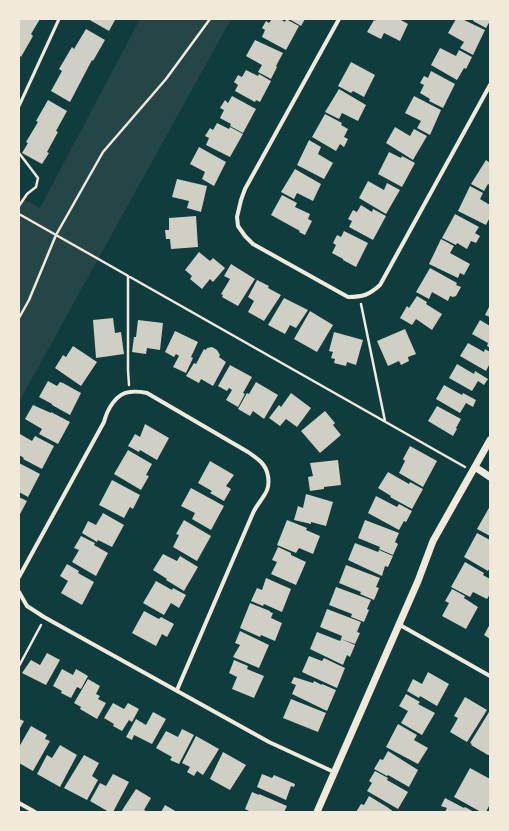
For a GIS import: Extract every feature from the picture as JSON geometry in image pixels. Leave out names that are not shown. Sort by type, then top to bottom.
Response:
[{"type":"street","points":[[339,19],[246,189],[241,200],[237,217],[238,226],[253,244],[348,297],[361,297],[372,292],[380,285],[490,84]]},
{"type":"street","points":[[19,577],[104,422],[106,412],[113,402],[129,392],[147,393],[248,452],[262,462],[267,472],[269,484],[265,494],[253,513],[177,690]]},
{"type":"street","points":[[317,812],[400,624],[433,542],[490,440]]},
{"type":"street","points":[[474,469],[490,477]]},
{"type":"street","points":[[19,592],[27,606],[44,617],[269,742],[334,772]]},
{"type":"street","points":[[400,624],[490,676]]},
{"type":"street","points":[[19,803],[35,812]]},
{"type":"lane","points":[[19,106],[59,19]]},
{"type":"path","points":[[19,318],[56,235],[103,152],[166,80],[210,19]]},
{"type":"path","points":[[19,153],[38,178],[36,187],[27,194],[19,206]]},
{"type":"path","points":[[19,214],[385,421],[474,469]]},
{"type":"path","points":[[128,276],[129,392]]},
{"type":"path","points":[[361,297],[363,317],[385,421]]},
{"type":"path","points":[[19,666],[44,617]]},
{"type":"shaded area","points":[[140,19],[231,19],[19,402],[19,197],[40,208]]},
{"type":"building","points":[[19,19],[40,19],[31,34],[33,36],[21,57],[19,55]]},
{"type":"building","points":[[88,19],[113,19],[115,20],[109,31]]},
{"type":"building","points":[[272,19],[280,19],[285,22],[286,19],[299,26],[286,50],[262,37],[265,30],[262,28],[266,21],[269,23]]},
{"type":"building","points":[[289,19],[305,19],[301,26]]},
{"type":"building","points":[[376,19],[399,19],[408,24],[400,41],[384,33],[381,39],[367,32]]},
{"type":"building","points":[[456,19],[462,19],[485,30],[473,55],[460,48],[464,42],[448,33]]},
{"type":"building","points":[[474,19],[490,19],[490,21],[486,28],[473,21]]},
{"type":"building","points":[[86,29],[105,40],[93,61],[92,60],[70,102],[51,91],[62,71],[59,69],[72,47],[74,49]]},
{"type":"building","points":[[255,40],[283,53],[271,79],[258,72],[262,65],[246,56]]},
{"type":"building","points":[[440,48],[456,56],[459,50],[472,57],[466,69],[464,68],[457,80],[431,65]]},
{"type":"building","points":[[351,62],[375,75],[364,97],[353,91],[351,93],[338,86]]},
{"type":"building","points":[[246,70],[258,76],[259,74],[271,81],[260,102],[256,100],[255,102],[235,91],[238,85],[234,82],[238,75],[242,77]]},
{"type":"building","points":[[431,71],[455,84],[443,108],[429,101],[430,99],[420,93],[424,85],[420,83],[424,76],[428,78]]},
{"type":"building","points":[[339,89],[366,105],[358,121],[342,113],[339,119],[325,112]]},
{"type":"building","points":[[232,96],[256,109],[243,133],[230,126],[231,124],[220,118],[224,110],[220,108],[225,100],[228,103]]},
{"type":"building","points":[[414,96],[441,110],[430,135],[417,128],[421,121],[405,113]]},
{"type":"building","points":[[48,100],[67,111],[47,152],[49,153],[42,164],[22,153],[28,143],[26,142],[38,122],[36,121]]},
{"type":"building","points":[[325,114],[342,123],[341,125],[348,129],[344,137],[348,139],[344,147],[340,144],[336,151],[312,137]]},
{"type":"building","points":[[217,123],[229,129],[230,127],[243,134],[230,157],[206,145],[209,138],[205,136],[210,128],[213,130]]},
{"type":"building","points":[[395,127],[410,136],[414,129],[427,136],[413,160],[386,143]]},
{"type":"building","points":[[309,140],[321,147],[318,154],[333,163],[324,179],[297,165]]},
{"type":"building","points":[[199,147],[226,162],[214,186],[202,179],[205,172],[190,164]]},
{"type":"building","points":[[389,152],[401,158],[402,156],[415,163],[402,187],[378,174]]},
{"type":"building","points":[[486,160],[490,163],[490,185],[488,184],[484,191],[471,184]]},
{"type":"building","points":[[295,169],[321,184],[313,201],[297,193],[294,199],[281,192]]},
{"type":"building","points":[[177,179],[207,186],[201,212],[187,208],[189,201],[172,197]]},
{"type":"building","points":[[368,181],[384,190],[387,183],[400,190],[386,214],[359,198]]},
{"type":"building","points":[[470,186],[483,193],[480,199],[490,205],[490,217],[486,225],[458,211]]},
{"type":"building","points":[[282,195],[297,203],[295,207],[310,214],[308,219],[312,221],[305,235],[271,215]]},
{"type":"building","points":[[361,205],[372,212],[373,209],[386,216],[373,240],[349,227],[352,221],[348,219],[353,210],[357,212]]},
{"type":"building","points":[[455,214],[479,227],[475,233],[480,236],[476,243],[471,241],[467,249],[457,243],[456,245],[442,238]]},
{"type":"building","points":[[196,216],[198,247],[171,249],[170,239],[166,239],[165,230],[169,230],[169,218]]},
{"type":"building","points":[[344,231],[368,243],[356,267],[332,253],[336,245],[333,243],[337,235],[341,237]]},
{"type":"building","points":[[441,239],[454,246],[450,253],[470,264],[464,275],[460,273],[458,278],[429,264]]},
{"type":"building","points":[[199,252],[210,261],[213,258],[225,268],[213,282],[210,279],[202,289],[190,279],[192,276],[185,270]]},
{"type":"building","points":[[231,264],[255,279],[238,306],[222,297],[223,295],[221,294],[230,279],[224,276]]},
{"type":"building","points":[[430,268],[457,283],[456,285],[461,287],[456,296],[450,296],[448,301],[432,292],[429,299],[416,292]]},
{"type":"building","points":[[257,280],[269,286],[268,288],[281,295],[264,321],[248,312],[254,301],[248,297]]},
{"type":"building","points":[[417,296],[427,302],[426,304],[442,314],[432,330],[416,319],[412,325],[400,318],[407,306],[409,308]]},
{"type":"building","points":[[284,298],[308,310],[296,328],[290,325],[285,334],[268,325]]},
{"type":"building","points":[[490,305],[490,317],[485,315]]},
{"type":"building","points":[[310,311],[333,325],[317,352],[294,339]]},
{"type":"building","points":[[113,318],[115,333],[121,332],[124,354],[96,358],[93,320]]},
{"type":"building","points":[[138,320],[163,323],[160,350],[147,348],[146,354],[132,352]]},
{"type":"building","points":[[480,320],[490,326],[490,348],[487,346],[488,343],[472,334]]},
{"type":"building","points":[[405,329],[416,354],[408,357],[409,361],[401,365],[399,361],[388,366],[377,341]]},
{"type":"building","points":[[175,331],[198,342],[186,373],[173,367],[179,356],[176,354],[174,357],[165,352]]},
{"type":"building","points":[[334,332],[363,340],[356,365],[347,362],[346,366],[334,363],[335,359],[331,358],[333,352],[329,351]]},
{"type":"building","points":[[468,343],[484,352],[485,349],[490,352],[490,363],[486,371],[460,356]]},
{"type":"building","points":[[73,346],[97,362],[81,386],[55,368],[63,355],[66,357]]},
{"type":"building","points":[[212,347],[217,350],[220,355],[219,357],[226,362],[213,386],[201,379],[199,383],[186,376],[194,363],[196,364],[204,349],[206,350],[207,348]]},
{"type":"building","points":[[457,364],[474,374],[475,371],[488,379],[484,385],[478,381],[472,391],[449,378]]},
{"type":"building","points":[[230,365],[252,377],[243,393],[245,394],[238,407],[226,400],[232,390],[229,388],[227,391],[218,386]]},
{"type":"building","points":[[48,381],[57,386],[60,382],[63,383],[81,393],[70,415],[39,397]]},
{"type":"building","points":[[256,382],[278,395],[264,419],[253,411],[250,416],[238,409],[247,393],[249,394]]},
{"type":"building","points":[[444,385],[462,395],[463,393],[476,400],[473,407],[466,403],[460,413],[436,399]]},
{"type":"building","points":[[291,393],[311,408],[297,427],[286,419],[280,426],[269,418],[279,405],[281,407]]},
{"type":"building","points":[[33,405],[70,422],[58,444],[39,434],[42,429],[25,419]]},
{"type":"building","points":[[437,406],[461,419],[453,436],[428,421]]},
{"type":"building","points":[[325,411],[335,423],[333,425],[341,435],[320,453],[301,431]]},
{"type":"building","points":[[145,424],[169,438],[157,460],[140,450],[139,452],[128,446],[135,434],[140,437]]},
{"type":"building","points":[[20,434],[32,441],[35,436],[54,446],[42,469],[23,459],[24,458],[19,455]]},
{"type":"building","points":[[410,446],[437,461],[423,487],[399,473],[405,461],[403,459]]},
{"type":"building","points":[[128,450],[152,464],[146,475],[149,476],[141,490],[114,474]]},
{"type":"building","points":[[338,460],[341,485],[324,487],[324,489],[310,491],[308,477],[313,476],[310,463]]},
{"type":"building","points":[[210,461],[234,475],[226,486],[231,489],[224,501],[210,493],[212,491],[198,483]]},
{"type":"building","points":[[19,463],[40,474],[28,497],[19,492]]},
{"type":"building","points":[[388,472],[409,484],[410,482],[423,489],[412,509],[390,497],[391,496],[378,488]]},
{"type":"building","points":[[112,480],[140,495],[133,509],[130,507],[124,518],[99,505]]},
{"type":"building","points":[[191,488],[224,506],[211,530],[192,519],[195,513],[181,506]]},
{"type":"building","points":[[306,494],[333,502],[326,526],[294,520],[298,506],[303,508]]},
{"type":"building","points":[[376,496],[397,507],[399,504],[412,511],[406,522],[404,521],[399,530],[368,513]]},
{"type":"building","points":[[19,497],[27,501],[19,516]]},
{"type":"building","points":[[490,506],[490,536],[477,529]]},
{"type":"building","points":[[103,513],[124,525],[112,547],[98,540],[97,542],[82,533],[88,521],[96,525]]},
{"type":"building","points":[[184,520],[211,536],[197,561],[173,547],[179,535],[176,534]]},
{"type":"building","points":[[287,520],[307,528],[306,530],[320,536],[313,554],[299,548],[296,553],[277,545]]},
{"type":"building","points":[[365,520],[399,533],[395,542],[398,544],[393,555],[379,549],[380,547],[358,538]]},
{"type":"building","points":[[477,533],[490,540],[490,567],[488,571],[464,557]]},
{"type":"building","points":[[81,536],[95,543],[94,545],[108,553],[96,576],[72,562],[79,550],[74,548]]},
{"type":"building","points":[[355,543],[393,556],[388,567],[385,566],[382,576],[348,560]]},
{"type":"building","points":[[278,547],[306,562],[296,585],[271,574],[277,562],[272,560]]},
{"type":"building","points":[[163,554],[177,561],[180,556],[198,567],[184,591],[153,570]]},
{"type":"building","points":[[465,562],[484,573],[483,575],[490,579],[490,594],[487,599],[473,592],[470,597],[451,587]]},
{"type":"building","points":[[67,564],[79,571],[78,573],[94,582],[82,605],[61,593],[68,581],[60,576]]},
{"type":"building","points":[[346,565],[380,578],[376,587],[379,588],[374,600],[360,594],[361,592],[339,583]]},
{"type":"building","points":[[266,578],[291,589],[282,612],[264,604],[263,606],[251,601],[257,588],[262,590]]},
{"type":"building","points":[[156,581],[172,590],[173,588],[186,595],[179,608],[171,603],[164,615],[143,603]]},
{"type":"building","points":[[336,587],[371,600],[364,622],[351,617],[352,614],[329,605]]},
{"type":"building","points":[[452,589],[465,596],[464,598],[478,607],[466,629],[442,616],[449,603],[445,601]]},
{"type":"building","points":[[250,603],[270,611],[273,613],[271,618],[282,623],[275,641],[261,635],[260,637],[240,628]]},
{"type":"building","points":[[327,609],[361,622],[357,632],[360,633],[355,644],[341,639],[342,636],[320,627]]},
{"type":"building","points":[[144,611],[159,619],[161,617],[174,624],[167,637],[162,634],[156,646],[132,633]]},
{"type":"building","points":[[490,624],[490,639],[484,635]]},
{"type":"building","points":[[240,631],[269,645],[259,668],[233,657],[240,645],[235,643]]},
{"type":"building","points":[[317,632],[355,645],[350,657],[347,655],[343,665],[310,649]]},
{"type":"building","points":[[47,653],[60,660],[46,685],[22,673],[31,660],[40,665]]},
{"type":"building","points":[[309,656],[322,661],[324,658],[345,668],[337,688],[302,672]]},
{"type":"building","points":[[234,660],[248,666],[247,669],[264,676],[254,698],[232,689],[237,677],[229,673]]},
{"type":"building","points":[[62,669],[73,675],[76,669],[88,676],[81,689],[77,687],[71,698],[61,693],[62,691],[53,686]]},
{"type":"building","points":[[428,672],[449,684],[437,706],[420,696],[419,698],[407,691],[413,679],[422,684]]},
{"type":"building","points":[[294,677],[313,683],[314,681],[336,690],[327,711],[292,694],[296,685],[291,683]]},
{"type":"building","points":[[88,679],[100,686],[96,694],[100,696],[98,699],[106,703],[97,719],[80,709],[81,707],[74,703]]},
{"type":"building","points":[[406,694],[420,702],[418,704],[435,713],[422,735],[401,723],[408,711],[399,706]]},
{"type":"building","points":[[465,697],[487,710],[467,742],[450,732],[458,718],[454,716]]},
{"type":"building","points":[[291,699],[326,713],[318,732],[283,718]]},
{"type":"building","points":[[113,703],[124,709],[128,703],[139,709],[132,722],[129,720],[122,731],[113,726],[114,724],[104,718]]},
{"type":"building","points":[[153,712],[166,719],[152,744],[134,735],[132,740],[126,737],[136,719],[146,725]]},
{"type":"building","points":[[489,712],[490,755],[488,755],[470,743]]},
{"type":"building","points":[[19,719],[24,721],[19,730]]},
{"type":"building","points":[[398,724],[417,735],[414,740],[428,748],[418,764],[386,747]]},
{"type":"building","points":[[31,726],[47,735],[45,739],[50,741],[33,771],[19,763],[19,747]]},
{"type":"building","points":[[182,729],[194,735],[179,764],[170,760],[172,757],[156,748],[166,731],[178,737]]},
{"type":"building","points":[[196,736],[219,749],[203,775],[197,771],[194,776],[187,772],[190,767],[182,763]]},
{"type":"building","points":[[60,745],[77,755],[60,787],[37,774],[47,755],[52,758]]},
{"type":"building","points":[[388,751],[418,770],[409,787],[374,769],[380,759],[383,760]]},
{"type":"building","points":[[223,752],[246,765],[230,790],[210,779]]},
{"type":"building","points":[[84,755],[99,763],[92,776],[98,780],[87,800],[64,788]]},
{"type":"building","points":[[470,768],[490,779],[490,804],[486,812],[481,812],[454,797]]},
{"type":"building","points":[[375,771],[408,792],[398,809],[367,791],[372,783],[369,781]]},
{"type":"building","points":[[113,774],[129,782],[113,812],[109,812],[90,801],[100,783],[106,786]]},
{"type":"building","points":[[262,774],[272,778],[274,775],[295,784],[294,787],[291,786],[286,800],[257,787]]},
{"type":"building","points":[[136,789],[151,798],[144,810],[148,812],[121,812]]},
{"type":"building","points":[[252,792],[287,806],[284,812],[251,812],[245,809]]},
{"type":"building","points":[[369,796],[394,812],[356,812],[361,804],[364,805]]},
{"type":"building","points":[[445,798],[474,812],[445,812],[447,808],[441,806]]},
{"type":"building","points":[[165,805],[177,812],[161,812]]}]
